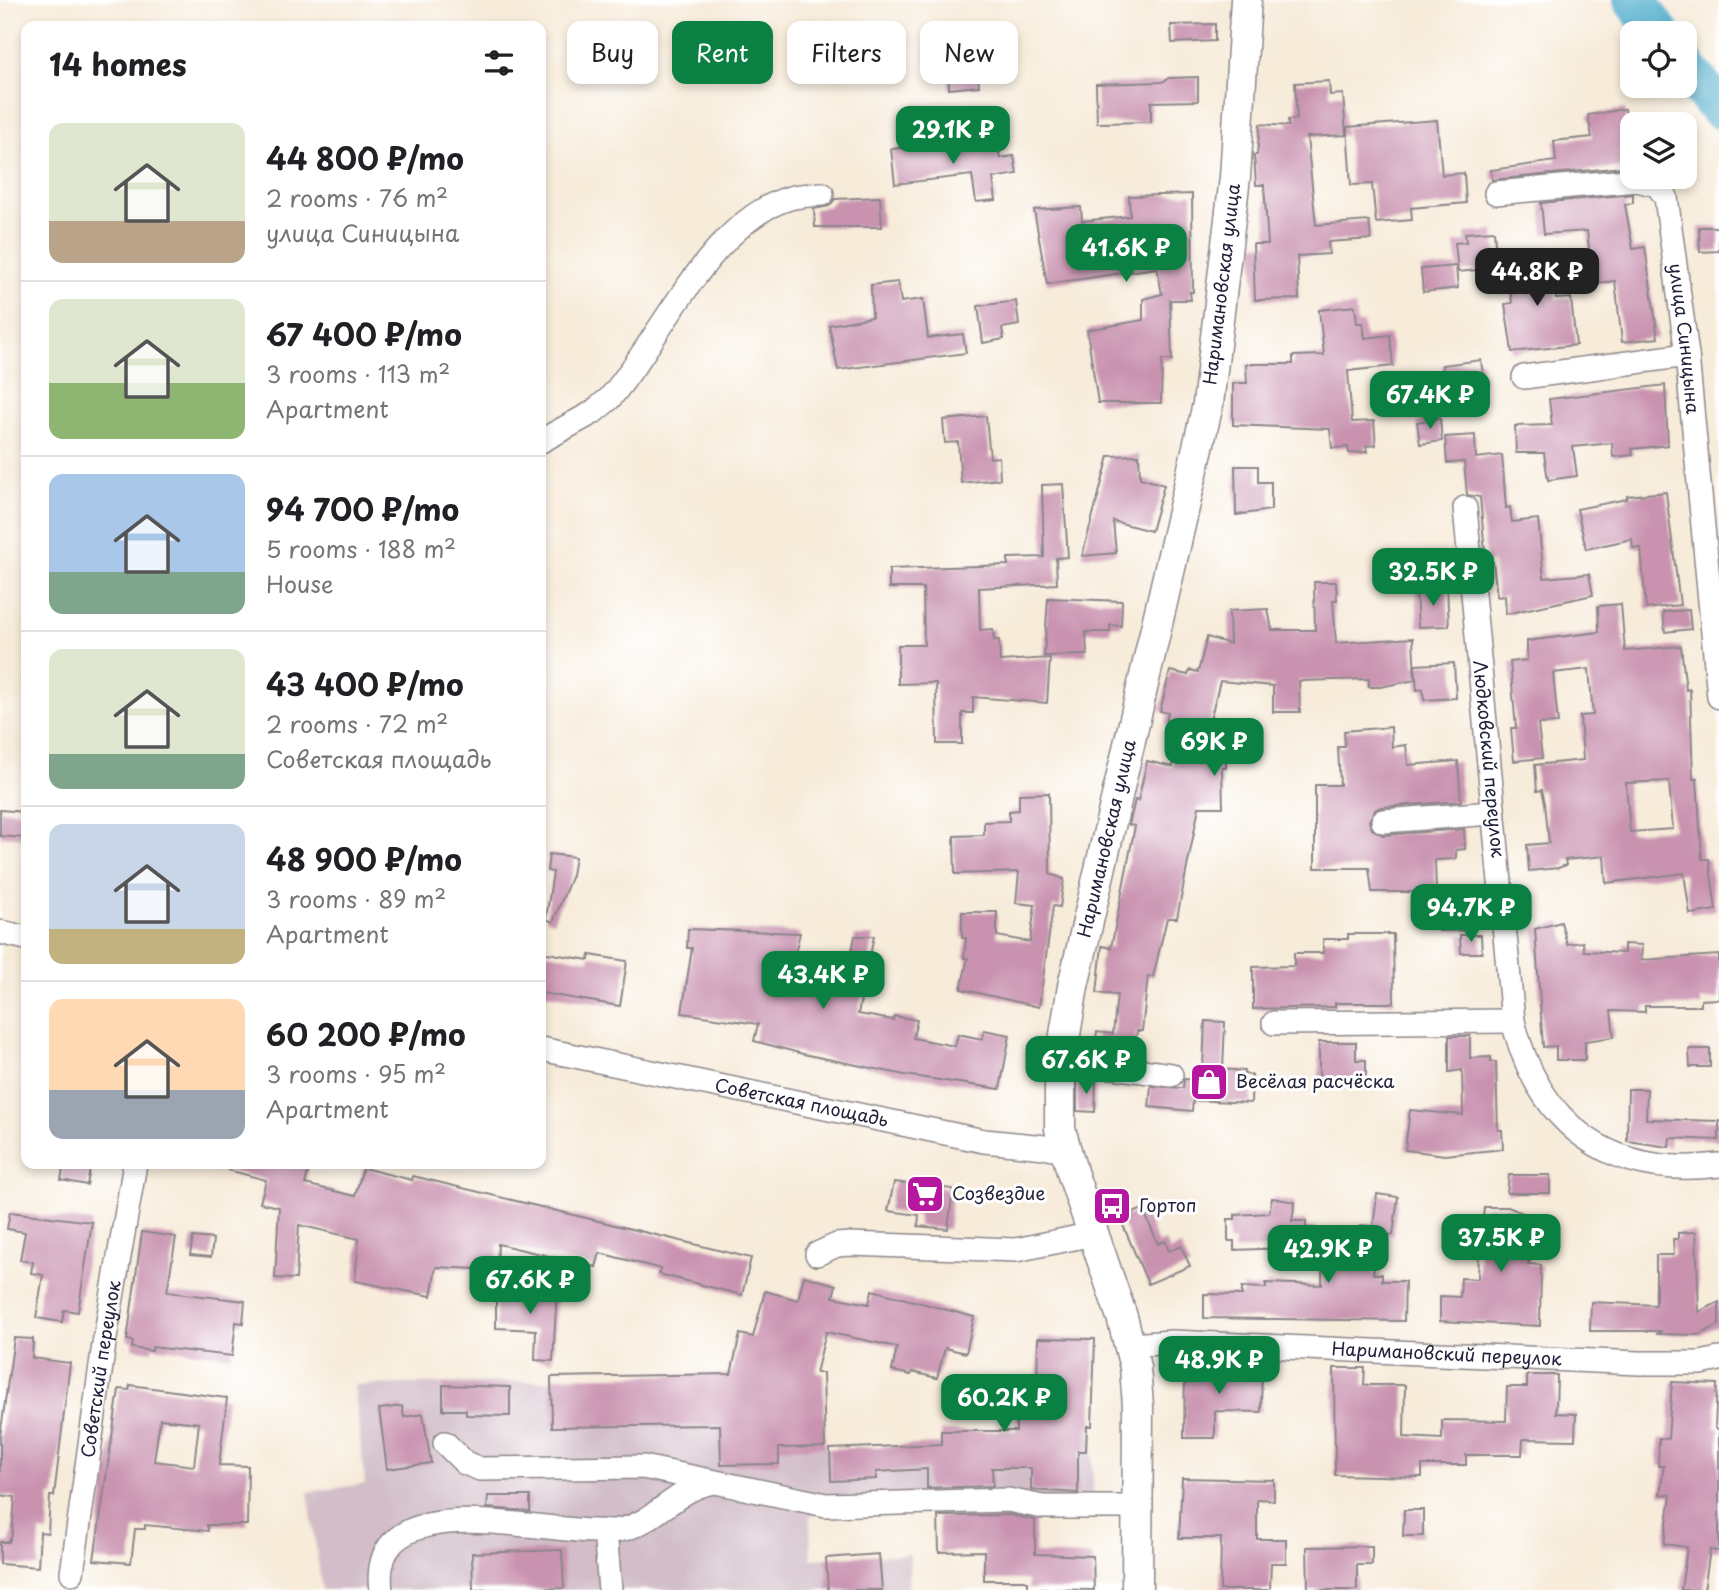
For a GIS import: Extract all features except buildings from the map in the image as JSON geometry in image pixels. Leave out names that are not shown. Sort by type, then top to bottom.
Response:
[{"type":"main road","name":"Наримановская улица","points":[[1137,1590],[1138,1406],[1130,1345],[1065,1149],[1058,1105],[1060,1065],[1079,959],[1206,417],[1235,177],[1246,0]]},
{"type":"street","name":"улица Синицына","points":[[1496,193],[1622,180],[1649,181],[1663,191],[1668,203],[1687,355],[1719,697]]},
{"type":"street","points":[[546,438],[581,420],[608,399],[624,382],[694,278],[755,216],[790,198],[822,194]]},
{"type":"street","points":[[1524,377],[1687,355]]},
{"type":"street","name":"Людковский переулок","points":[[1465,508],[1513,1021],[1530,1074],[1546,1099],[1588,1142],[1619,1158],[1676,1168],[1719,1165]]},
{"type":"street","points":[[1383,821],[1493,813]]},
{"type":"street","points":[[0,932],[21,937]]},
{"type":"street","points":[[1274,1023],[1513,1021]]},
{"type":"street","name":"Советская площадь","points":[[546,1050],[985,1141],[1065,1149]]},
{"type":"street","points":[[1060,1065],[1113,1067],[1171,1075]]},
{"type":"street","name":"Советский переулок","points":[[72,1573],[104,1344],[134,1169]]},
{"type":"street","points":[[817,1254],[837,1245],[850,1244],[1016,1250],[1093,1234]]},
{"type":"street","name":"Наримановский переулок","points":[[1130,1345],[1172,1342],[1625,1363],[1713,1362]]},
{"type":"street","points":[[445,1443],[465,1463],[480,1469],[643,1467],[826,1505],[1008,1500],[1043,1507],[1138,1507]]},
{"type":"street","points":[[381,1590],[379,1577],[384,1552],[401,1535],[416,1528],[450,1523],[509,1523],[605,1531],[628,1528],[692,1487],[717,1481]]},
{"type":"street","points":[[605,1531],[610,1590]]},
{"type":"shaded area","points":[[823,1373],[825,1447],[830,1449],[941,1444],[941,1431],[1003,1431],[1003,1434],[1031,1427],[1092,1427],[1093,1515],[1014,1507],[810,1515],[811,1559],[910,1554],[908,1590],[322,1590],[308,1492],[365,1484],[354,1385],[551,1381],[552,1377]]},
{"type":"waterway","points":[[1634,0],[1650,21]]},
{"type":"waterway","points":[[1697,81],[1719,108]]},
{"type":"place","name":"Весёлая расчёска","points":[[1209,1082]]},
{"type":"place","name":"Созвездие","points":[[925,1194]]},
{"type":"place","name":"Гортоп","points":[[1112,1206]]}]
